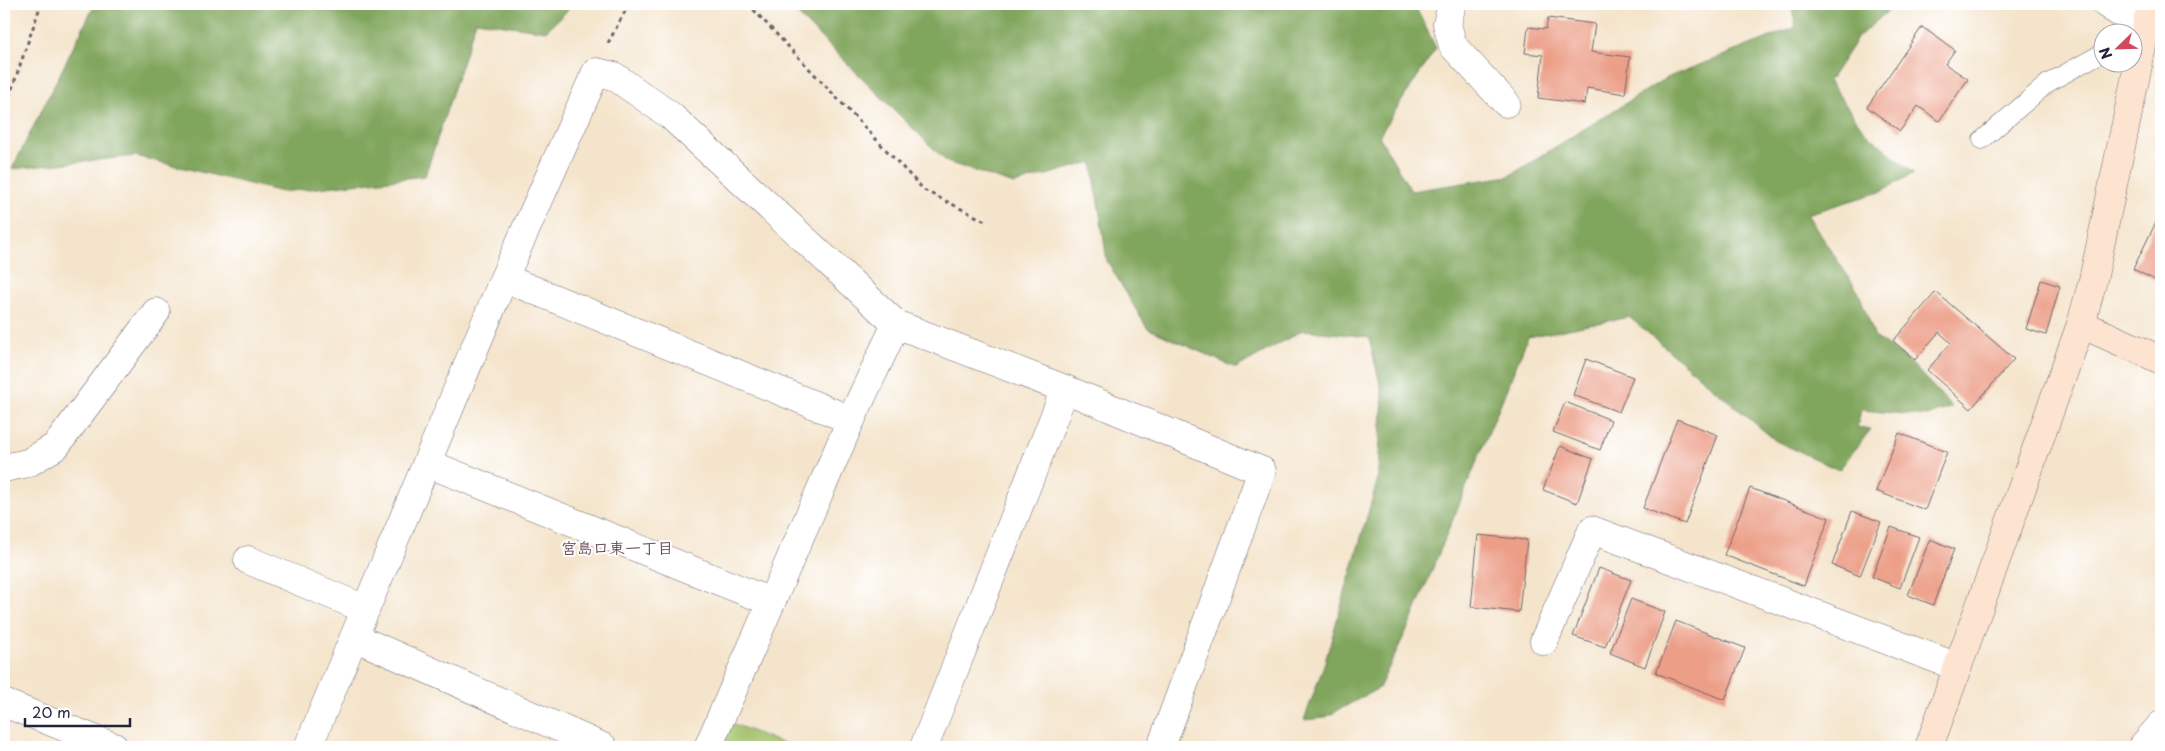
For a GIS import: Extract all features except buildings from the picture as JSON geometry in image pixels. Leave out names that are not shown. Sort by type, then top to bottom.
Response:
[{"type":"street","points":[[1452,4],[1447,24],[1453,46],[1506,103]]},
{"type":"street","points":[[1929,747],[2081,324],[2093,280],[2143,23],[2106,4]]},
{"type":"street","points":[[308,747],[504,278],[596,72],[614,76],[671,116],[896,324],[1065,389],[1262,472],[1161,747]]},
{"type":"street","points":[[504,278],[850,420]]},
{"type":"street","points":[[4,468],[28,464],[56,446],[156,312]]},
{"type":"street","points":[[708,747],[850,420],[896,324]]},
{"type":"street","points":[[2081,324],[2161,360]]},
{"type":"street","points":[[924,747],[1065,389]]},
{"type":"street","points":[[427,463],[771,602]]},
{"type":"street","points":[[1544,641],[1592,530],[1958,667]]},
{"type":"street","points":[[248,560],[366,609]]},
{"type":"street","points":[[354,637],[603,747]]},
{"type":"street","points":[[4,703],[114,747]]},
{"type":"street","points":[[2142,747],[2161,725]]},
{"type":"lane","points":[[1982,140],[2048,83],[2092,59]]},
{"type":"path","points":[[4,112],[41,4]]},
{"type":"path","points":[[596,72],[629,4]]},
{"type":"path","points":[[748,4],[924,190],[987,222]]},
{"type":"green space","points":[[95,4],[574,4],[546,31],[476,21],[425,176],[282,192],[135,156],[12,169]]},
{"type":"green space","points":[[787,4],[1414,4],[1436,48],[1379,136],[1411,191],[1509,176],[1666,78],[1796,27],[1791,4],[1887,4],[1889,10],[1858,37],[1829,81],[1865,132],[1914,173],[1880,192],[1807,214],[1859,293],[1875,337],[1910,362],[1952,407],[1927,416],[1861,410],[1857,427],[1871,429],[1839,470],[1776,441],[1629,317],[1528,337],[1412,619],[1379,688],[1324,718],[1304,720],[1324,665],[1377,482],[1383,397],[1369,337],[1303,330],[1236,368],[1147,328],[1107,261],[1092,162],[1014,184],[947,162]]},
{"type":"green space","points":[[729,722],[791,747],[719,747]]},
{"type":"district","name":"宮島口東一丁目","points":[[617,548]]}]
